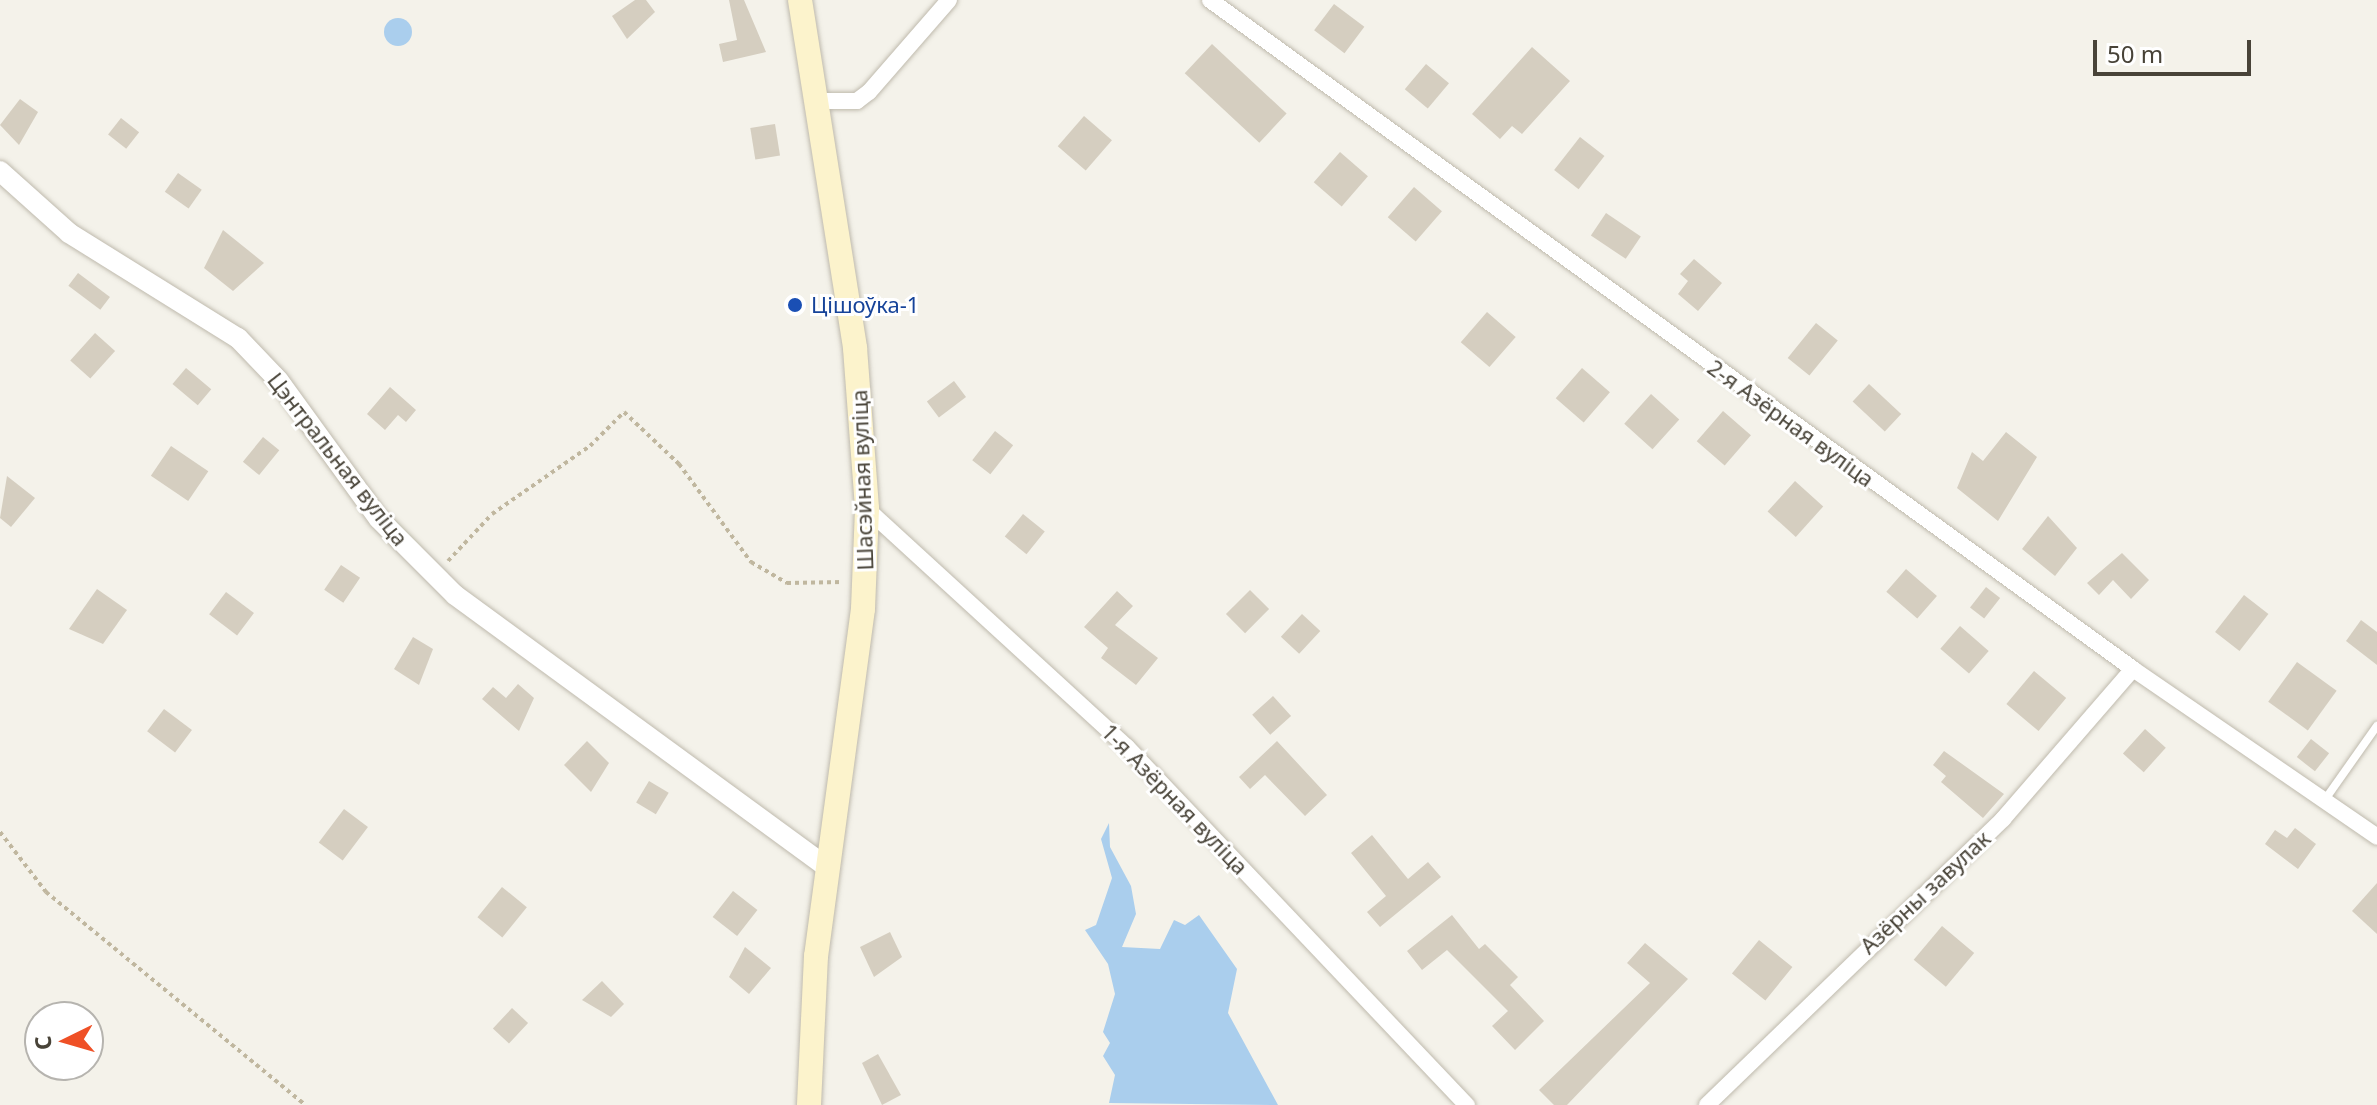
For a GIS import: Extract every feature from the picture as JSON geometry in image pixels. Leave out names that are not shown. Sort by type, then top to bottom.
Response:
[{"type":"main road","name":"Шасэйная вуліца","points":[[800,0],[855,348],[867,509],[865,584],[827,867],[809,1105]]},
{"type":"street","points":[[817,101],[857,101],[869,92],[949,0]]},
{"type":"street","name":"2-я Азёрная вуліца","points":[[1210,0],[2133,669],[2377,837]]},
{"type":"street","name":"Цэнтральная вуліца","points":[[0,171],[69,233],[238,338],[279,381],[379,519],[435,576],[827,867]]},
{"type":"street","name":"1-я Азёрная вуліца","points":[[867,509],[1127,747],[1467,1105]]},
{"type":"street","name":"Азёрны завулак","points":[[1707,1105],[2003,819],[2133,669]]},
{"type":"lane","points":[[2324,801],[2377,726]]},
{"type":"path","points":[[435,576],[492,514],[590,446],[624,412],[679,464],[751,562],[787,583],[865,584]]},
{"type":"path","points":[[0,832],[46,892],[305,1105]]},
{"type":"water","points":[[398,18],[408,22],[412,32],[408,42],[398,46],[388,42],[384,32],[388,22]]},
{"type":"water","points":[[1109,823],[1110,847],[1131,886],[1136,914],[1122,947],[1160,949],[1174,920],[1185,925],[1199,915],[1237,969],[1228,1013],[1278,1105],[1109,1103],[1115,1075],[1103,1056],[1110,1043],[1103,1032],[1115,994],[1108,964],[1085,930],[1096,925],[1112,878],[1101,839]]},
{"type":"building","points":[[635,0],[646,0],[655,12],[627,39],[612,16]]},
{"type":"building","points":[[729,0],[744,0],[766,52],[723,62],[719,44],[737,40]]},
{"type":"building","points":[[1334,4],[1364,27],[1344,53],[1314,30]]},
{"type":"building","points":[[1212,44],[1287,114],[1259,143],[1185,73]]},
{"type":"building","points":[[1532,47],[1570,81],[1522,134],[1512,126],[1500,139],[1472,114]]},
{"type":"building","points":[[1426,64],[1449,83],[1428,109],[1405,89]]},
{"type":"building","points":[[20,99],[38,112],[19,145],[0,125]]},
{"type":"building","points":[[1084,116],[1112,140],[1086,170],[1058,146]]},
{"type":"building","points":[[121,118],[139,132],[126,149],[108,135]]},
{"type":"building","points":[[775,124],[780,156],[755,160],[750,128]]},
{"type":"building","points":[[1580,137],[1604,156],[1579,189],[1554,170]]},
{"type":"building","points":[[1340,152],[1368,176],[1342,206],[1314,182]]},
{"type":"building","points":[[178,173],[202,190],[189,208],[165,192]]},
{"type":"building","points":[[1414,187],[1442,211],[1416,241],[1388,217]]},
{"type":"building","points":[[1606,213],[1641,236],[1626,259],[1591,235]]},
{"type":"building","points":[[223,230],[264,263],[233,291],[204,268]]},
{"type":"building","points":[[1694,259],[1722,283],[1698,311],[1678,294],[1688,281],[1680,274]]},
{"type":"building","points":[[78,273],[110,297],[100,310],[68,286]]},
{"type":"building","points":[[1487,312],[1516,337],[1489,367],[1461,342]]},
{"type":"building","points":[[1816,323],[1838,341],[1809,376],[1788,358]]},
{"type":"building","points":[[95,333],[115,351],[90,379],[70,360]]},
{"type":"building","points":[[186,368],[211,389],[198,405],[173,384]]},
{"type":"building","points":[[1582,368],[1610,392],[1584,422],[1556,398]]},
{"type":"building","points":[[954,381],[966,397],[939,417],[927,401]]},
{"type":"building","points":[[1869,384],[1901,414],[1885,432],[1853,402]]},
{"type":"building","points":[[390,387],[416,410],[406,422],[398,415],[385,430],[367,414]]},
{"type":"building","points":[[1651,394],[1679,419],[1652,449],[1624,424]]},
{"type":"building","points":[[1723,411],[1751,435],[1725,465],[1697,441]]},
{"type":"building","points":[[995,431],[1013,445],[990,474],[972,460]]},
{"type":"building","points":[[2006,432],[2037,457],[1998,521],[1957,488],[1972,452],[1983,461]]},
{"type":"building","points":[[263,437],[279,450],[259,475],[243,462]]},
{"type":"building","points":[[171,446],[208,471],[188,501],[151,476]]},
{"type":"building","points":[[7,476],[35,498],[11,527],[0,518]]},
{"type":"building","points":[[1795,481],[1823,506],[1796,537],[1768,511]]},
{"type":"building","points":[[1023,514],[1045,532],[1027,554],[1005,537]]},
{"type":"building","points":[[2048,516],[2077,548],[2055,576],[2022,549]]},
{"type":"building","points":[[2122,553],[2149,580],[2131,599],[2113,580],[2099,595],[2087,583]]},
{"type":"building","points":[[341,565],[360,578],[343,603],[324,590]]},
{"type":"building","points":[[1906,569],[1937,596],[1917,619],[1886,592]]},
{"type":"building","points":[[1986,587],[2000,598],[1984,619],[1970,607]]},
{"type":"building","points":[[97,589],[127,610],[103,644],[69,629]]},
{"type":"building","points":[[1250,590],[1269,609],[1245,633],[1226,614]]},
{"type":"building","points":[[1117,591],[1133,606],[1115,625],[1158,658],[1136,685],[1101,658],[1108,648],[1084,627]]},
{"type":"building","points":[[226,592],[254,613],[237,635],[209,614]]},
{"type":"building","points":[[2244,595],[2268,614],[2239,651],[2215,632]]},
{"type":"building","points":[[1302,614],[1320,631],[1299,654],[1281,637]]},
{"type":"building","points":[[2361,620],[2377,632],[2377,665],[2346,641]]},
{"type":"building","points":[[1960,626],[1989,651],[1969,674],[1940,649]]},
{"type":"building","points":[[413,637],[433,649],[419,685],[394,669]]},
{"type":"building","points":[[2297,662],[2337,691],[2308,730],[2268,702]]},
{"type":"building","points":[[2034,671],[2066,698],[2039,731],[2006,704]]},
{"type":"building","points":[[518,684],[534,698],[519,731],[482,699],[493,687],[506,698]]},
{"type":"building","points":[[1273,696],[1291,716],[1270,735],[1252,715]]},
{"type":"building","points":[[164,709],[192,730],[175,752],[147,731]]},
{"type":"building","points":[[2145,729],[2166,748],[2144,772],[2123,754]]},
{"type":"building","points":[[2311,739],[2329,753],[2315,771],[2297,757]]},
{"type":"building","points":[[587,741],[609,763],[591,792],[564,765]]},
{"type":"building","points":[[1277,741],[1327,795],[1305,816],[1265,775],[1250,789],[1239,777]]},
{"type":"building","points":[[1944,751],[2004,794],[1983,818],[1941,782],[1946,776],[1933,765]]},
{"type":"building","points":[[649,781],[669,793],[656,814],[636,802]]},
{"type":"building","points":[[344,809],[368,827],[343,861],[319,843]]},
{"type":"building","points":[[2295,828],[2316,844],[2298,869],[2265,844],[2275,830],[2287,838]]},
{"type":"building","points":[[1372,835],[1408,879],[1428,862],[1441,877],[1380,927],[1367,912],[1386,896],[1351,853]]},
{"type":"building","points":[[2377,883],[2377,934],[2352,911]]},
{"type":"building","points":[[502,887],[527,907],[502,937],[477,917]]},
{"type":"building","points":[[733,891],[757,910],[737,936],[713,917]]},
{"type":"building","points":[[1452,915],[1479,949],[1485,944],[1518,977],[1510,985],[1544,1021],[1515,1050],[1492,1026],[1508,1011],[1447,950],[1422,970],[1407,951]]},
{"type":"building","points":[[1942,926],[1974,953],[1946,987],[1914,960]]},
{"type":"building","points":[[890,932],[902,957],[874,977],[860,947]]},
{"type":"building","points":[[1759,940],[1792,967],[1765,1000],[1732,973]]},
{"type":"building","points":[[1645,943],[1688,979],[1567,1105],[1554,1105],[1539,1090],[1650,983],[1627,963]]},
{"type":"building","points":[[745,947],[771,968],[749,994],[729,977]]},
{"type":"building","points":[[602,981],[624,1004],[611,1017],[582,1000]]},
{"type":"building","points":[[512,1008],[528,1023],[509,1043],[493,1028]]},
{"type":"building","points":[[878,1054],[901,1095],[882,1105],[862,1063]]},
{"type":"place","name":"Цішоўка-1","points":[[795,305]]}]
